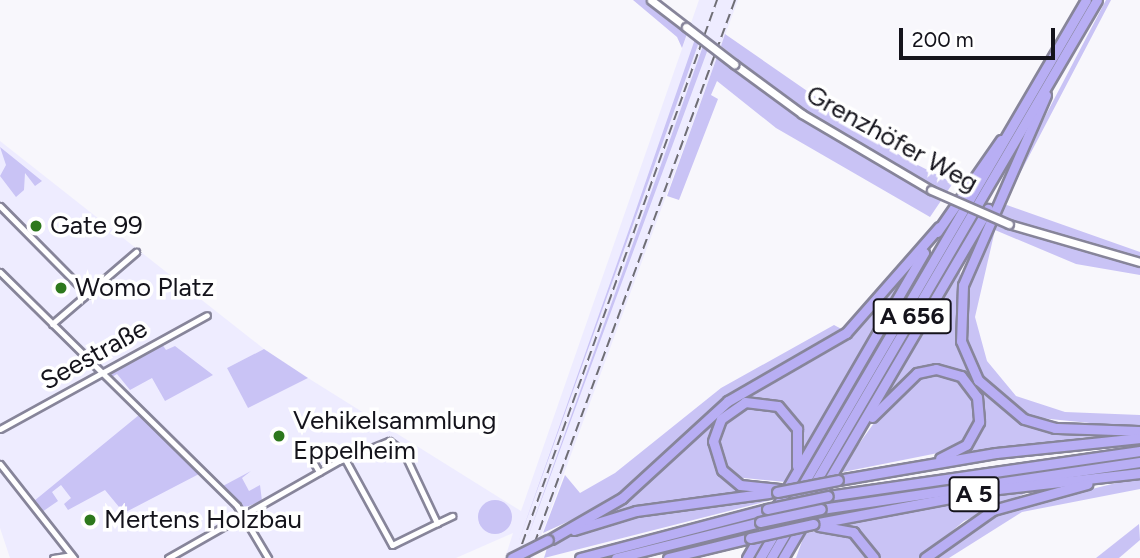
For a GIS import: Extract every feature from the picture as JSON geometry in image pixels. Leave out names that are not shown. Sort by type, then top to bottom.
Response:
[{"type":"highway","name":"A 656","points":[[760,558],[1086,0]]},
{"type":"highway","name":"A 656","points":[[771,558],[1097,0]]},
{"type":"highway","name":"A 656","points":[[1054,73],[1008,175],[959,303],[961,341],[971,369],[998,402],[1038,425],[1140,431]]},
{"type":"highway","points":[[512,558],[622,498],[728,401],[846,333],[939,227],[1007,135]]},
{"type":"highway","name":"A 656","points":[[851,443],[1008,175]]},
{"type":"highway","points":[[747,558],[792,486],[939,227]]},
{"type":"highway","name":"A 5","points":[[851,443],[903,382],[930,370],[955,373],[977,397],[974,434],[956,452],[910,467]]},
{"type":"highway","points":[[778,490],[740,485],[717,462],[715,432],[738,405],[772,403],[794,422],[800,454],[792,486]]},
{"type":"highway","points":[[549,540],[636,511],[910,467],[1140,438]]},
{"type":"highway","points":[[783,558],[851,443]]},
{"type":"highway","name":"A 5","points":[[580,558],[767,509],[828,496],[1140,451]]},
{"type":"highway","name":"A 5","points":[[616,558],[821,509],[1140,462]]},
{"type":"highway","name":"A 5","points":[[811,526],[999,489],[1139,473]]},
{"type":"highway","name":"A 5","points":[[925,558],[993,510],[1139,473]]},
{"type":"highway","points":[[668,558],[750,538],[796,532],[811,526],[853,531],[874,558]]},
{"type":"highway","points":[[790,558],[796,532]]},
{"type":"highway","points":[[678,558],[697,550]]},
{"type":"main road","name":"Grenzhöfer Weg","points":[[651,0],[802,114],[931,190],[1009,224],[1140,262]]},
{"type":"street","points":[[0,206],[89,295]]},
{"type":"street","points":[[52,324],[136,252]]},
{"type":"street","points":[[0,272],[244,514],[268,558]]},
{"type":"street","name":"Seestraße","points":[[0,429],[207,316]]},
{"type":"street","points":[[168,558],[319,472],[384,442],[400,447],[437,523]]},
{"type":"street","points":[[304,445],[319,472]]},
{"type":"street","points":[[346,461],[392,545],[452,516]]},
{"type":"street","points":[[0,464],[73,557]]},
{"type":"street","points":[[53,558],[73,557]]},
{"type":"shaded area","points":[[633,0],[648,0],[688,31],[682,48],[677,37]]},
{"type":"shaded area","points":[[699,0],[738,0],[533,558],[505,558],[513,533],[456,558],[10,558],[0,528],[0,141],[264,349],[227,368],[248,407],[308,378],[521,511]]},
{"type":"shaded area","points":[[1106,0],[1111,0],[1004,204],[1140,252],[1140,259],[994,214]]},
{"type":"shaded area","points":[[725,34],[904,158],[953,183],[930,217],[776,128],[717,81],[711,95],[718,99],[679,200],[667,196],[717,57],[817,129],[823,126],[721,46]]},
{"type":"shaded area","points":[[695,39],[699,42],[517,546],[631,224]]},
{"type":"shaded area","points":[[703,46],[708,49],[526,542],[667,148]]},
{"type":"shaded area","points":[[0,147],[42,181],[35,186],[25,173],[24,190],[16,197],[0,176],[6,165]]},
{"type":"shaded area","points":[[992,222],[1140,265],[1140,275],[1076,264],[995,230],[975,317],[987,361],[1016,396],[1065,412],[1140,415],[1140,428],[1030,417],[979,374],[966,344],[965,294]]},
{"type":"shaded area","points":[[961,262],[956,337],[977,385],[1021,422],[1094,436],[959,455],[978,435],[970,433],[953,450],[838,473],[887,405],[881,398]]},
{"type":"shaded area","points":[[907,276],[803,454],[802,432],[795,416],[789,420],[796,460],[786,482],[734,477],[727,480],[749,492],[604,514],[637,490],[543,533],[565,475],[580,493],[615,473],[721,388],[834,325],[851,334]]},
{"type":"shaded area","points":[[162,344],[166,350],[175,346],[213,375],[165,401],[152,378],[130,390],[117,374],[112,377],[112,373]]},
{"type":"shaded area","points":[[264,349],[308,378],[248,408],[227,368]]},
{"type":"shaded area","points":[[139,415],[199,474],[124,513],[105,490],[68,510],[64,504],[71,498],[61,485],[52,492],[58,501],[42,512],[34,501]]},
{"type":"shaded area","points":[[251,471],[242,478],[249,491],[260,485],[262,501],[243,508],[221,487]]},
{"type":"shaded area","points":[[1140,477],[1140,489],[1022,512],[949,558],[932,558],[996,513]]},
{"type":"shaded area","points":[[1035,489],[964,521],[920,558],[796,558],[805,533],[850,527],[844,522]]},
{"type":"shaded area","points":[[775,495],[772,500],[544,558],[548,545],[615,518]]},
{"type":"shaded area","points":[[495,500],[507,505],[512,517],[507,529],[495,534],[483,529],[478,517],[483,505]]},
{"type":"shaded area","points":[[1139,524],[1140,540],[1119,558],[1096,558]]},
{"type":"railway","points":[[517,558],[717,0]]},
{"type":"railway","points":[[529,558],[735,0]]},
{"type":"place","name":"Gate 99","points":[[36,226]]},
{"type":"place","name":"Womo Platz","points":[[61,288]]},
{"type":"place","name":"Vehikelsammlung Eppelheim","points":[[279,436]]},
{"type":"place","name":"Mertens Holzbau","points":[[90,520]]}]
